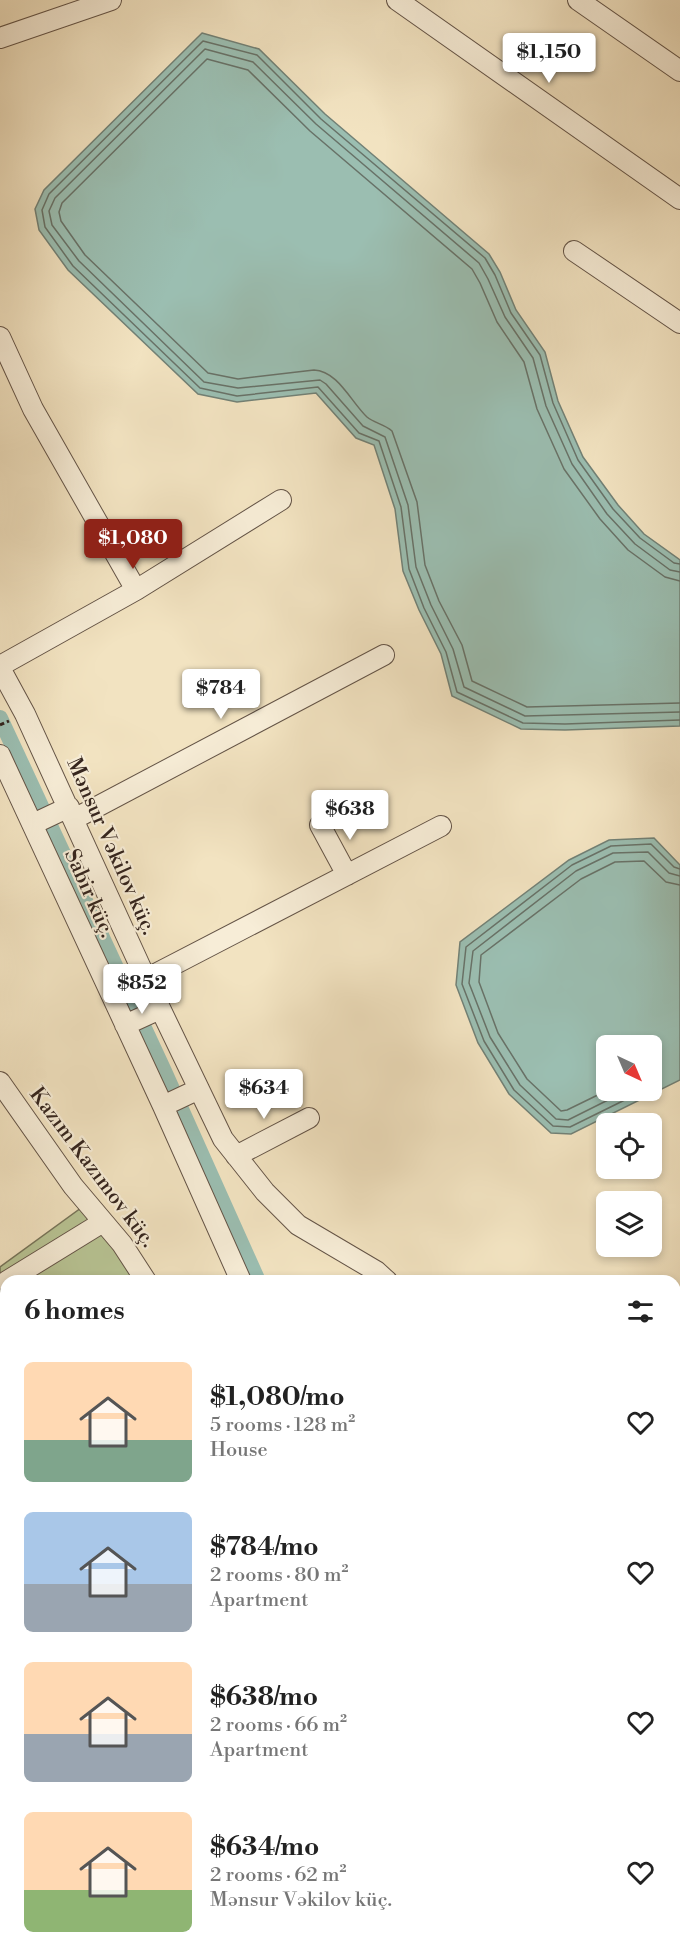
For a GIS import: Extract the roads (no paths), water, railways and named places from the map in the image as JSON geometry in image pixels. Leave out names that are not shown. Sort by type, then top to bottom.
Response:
[{"type":"street","points":[[0,38],[111,0]]},
{"type":"street","points":[[397,0],[680,200]]},
{"type":"street","points":[[578,0],[680,71]]},
{"type":"street","points":[[574,251],[680,323]]},
{"type":"street","points":[[0,337],[33,409],[136,590]]},
{"type":"street","points":[[0,667],[136,590],[281,500]]},
{"type":"street","points":[[33,824],[71,813],[384,655]]},
{"type":"street","name":"Mənsur Vəkilov küç.","points":[[0,667],[25,714],[160,1010],[223,1139],[266,1192],[298,1225],[380,1275]]},
{"type":"street","name":"Sabir küç.","points":[[0,755],[163,1106],[238,1275]]},
{"type":"street","points":[[320,825],[347,875]]},
{"type":"street","points":[[146,979],[441,826]]},
{"type":"street","points":[[125,1024],[160,1010]]},
{"type":"street","name":"Kazım Kazımov küç.","points":[[0,1082],[73,1186],[122,1244],[143,1275]]},
{"type":"street","points":[[163,1106],[199,1089]]},
{"type":"street","points":[[236,1155],[309,1118]]},
{"type":"street","points":[[17,1275],[103,1222]]},
{"type":"water","points":[[202,33],[259,49],[325,114],[489,254],[500,272],[516,310],[545,352],[558,401],[583,457],[618,505],[644,534],[680,560],[680,726],[565,730],[521,729],[452,696],[441,654],[403,571],[395,509],[374,445],[356,438],[316,393],[237,402],[198,394],[68,270],[39,230],[35,209],[44,190]]},
{"type":"water","points":[[654,838],[680,865],[680,1080],[662,1089],[662,1035],[596,1035],[596,1101],[638,1101],[613,1113],[596,1113],[596,1122],[571,1134],[551,1133],[509,1094],[478,1043],[456,985],[460,942],[569,860],[609,840]]},
{"type":"waterway","points":[[0,718],[164,1071],[255,1275]]}]
